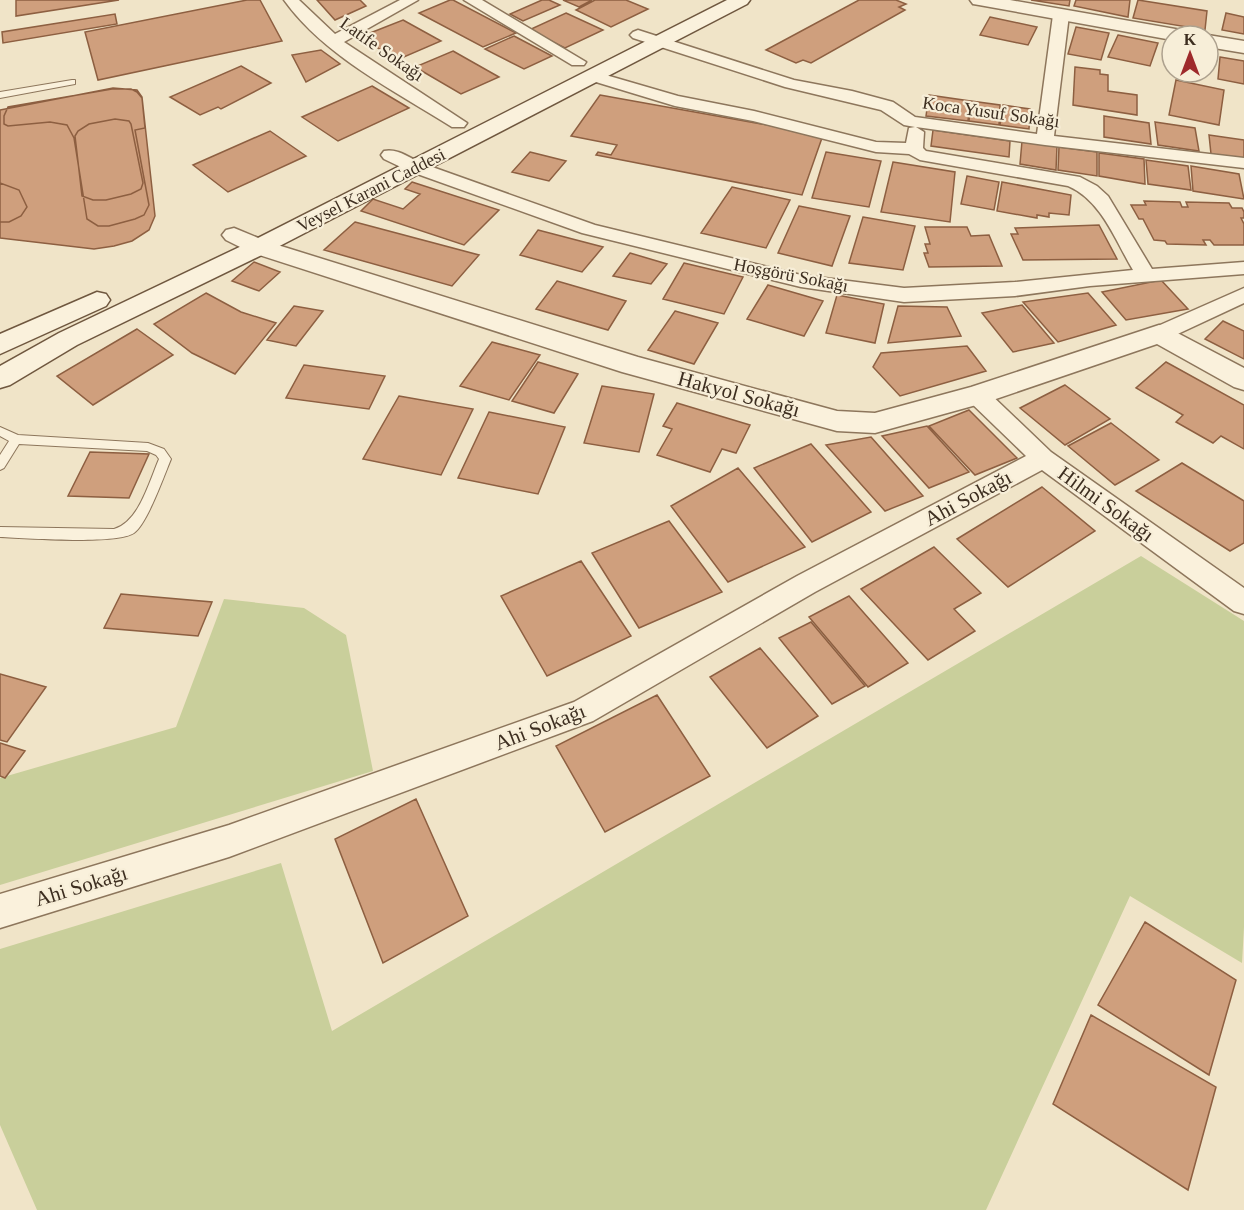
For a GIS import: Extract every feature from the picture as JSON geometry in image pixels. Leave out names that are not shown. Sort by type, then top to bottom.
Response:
[{"type":"main road","name":"Veysel Karani Caddesi","points":[[648,39],[710,0]]},
{"type":"main road","name":"Veysel Karani Caddesi","points":[[0,378],[240,238],[411,151],[648,39],[741,0]]},
{"type":"main road","points":[[979,0],[1160,32]]},
{"type":"main road","points":[[1220,43],[1244,47]]},
{"type":"main road","name":"Veysel Karani Caddesi","points":[[369,165],[411,151],[458,123],[585,69]]},
{"type":"main road","name":"Hakyol Sokağı","points":[[240,238],[632,365],[837,422],[875,423],[976,395],[1159,334]]},
{"type":"main road","points":[[0,345],[119,289]]},
{"type":"main road","points":[[0,322],[42,318],[77,309]]},
{"type":"main road","points":[[1159,334],[1244,380]]},
{"type":"street","name":"Latife Sokağı","points":[[291,0],[303,15],[334,41],[458,123]]},
{"type":"street","points":[[334,41],[411,0]]},
{"type":"street","points":[[471,0],[585,69],[675,101],[754,116],[876,147],[914,149],[920,155],[927,157],[1073,181],[1098,195],[1146,276]]},
{"type":"street","points":[[1045,140],[1061,15]]},
{"type":"street","name":"Koca Yusuf Sokağı","points":[[648,39],[791,84],[852,96],[887,106],[910,121],[1045,140],[1244,163]]},
{"type":"street","points":[[914,149],[916,122]]},
{"type":"street","name":"Hoşgörü Sokağı","points":[[411,151],[589,228],[801,281],[904,295],[1015,289],[1244,268]]},
{"type":"street","name":"Hakyol Sokağı","points":[[1159,334],[1244,295]]},
{"type":"street","name":"Hilmi Sokağı","points":[[976,395],[1043,458],[1244,603]]},
{"type":"street","name":"Ahi Sokağı","points":[[0,911],[229,841],[583,712],[806,584],[1043,458]]},
{"type":"lane","points":[[0,95],[72,82]]},
{"type":"lane","points":[[0,431],[16,439],[148,447],[160,452],[165,459],[138,520],[129,530],[114,534],[0,532]]},
{"type":"lane","points":[[0,465],[16,439]]},
{"type":"green space","points":[[1141,556],[1244,621],[1242,963],[1130,896],[986,1210],[37,1210],[0,1125],[0,949],[281,863],[332,1031]]},
{"type":"green space","points":[[224,599],[304,608],[346,635],[373,771],[0,885],[0,778],[176,727]]},
{"type":"building","points":[[16,0],[119,0],[16,16]]},
{"type":"building","points":[[247,0],[260,0],[282,41],[98,80],[85,32]]},
{"type":"building","points":[[317,0],[360,0],[366,6],[335,20]]},
{"type":"building","points":[[450,0],[516,33],[483,47],[419,13]]},
{"type":"building","points":[[542,0],[549,0],[560,5],[523,21],[510,14]]},
{"type":"building","points":[[563,0],[592,0],[579,7]]},
{"type":"building","points":[[595,0],[626,0],[648,9],[611,27],[576,10]]},
{"type":"building","points":[[859,0],[896,0],[906,4],[899,7],[905,10],[811,63],[803,60],[796,63],[766,50]]},
{"type":"building","points":[[1031,0],[1070,0],[1069,6]]},
{"type":"building","points":[[1076,0],[1130,0],[1128,17],[1074,6]]},
{"type":"building","points":[[1138,0],[1207,11],[1206,24],[1169,24],[1133,18]]},
{"type":"building","points":[[566,13],[603,30],[565,48],[529,30]]},
{"type":"building","points":[[1226,13],[1244,17],[1244,34],[1222,30]]},
{"type":"building","points":[[115,14],[117,24],[3,43],[2,32]]},
{"type":"building","points":[[990,17],[1037,27],[1028,45],[980,35]]},
{"type":"building","points":[[403,20],[441,41],[397,60],[360,37]]},
{"type":"building","points":[[1076,27],[1109,33],[1101,60],[1068,54]]},
{"type":"building","points":[[1118,35],[1158,43],[1150,66],[1108,57]]},
{"type":"building","points":[[514,36],[552,56],[524,69],[485,49]]},
{"type":"building","points":[[321,50],[340,64],[306,82],[292,55]]},
{"type":"building","points":[[453,51],[499,77],[461,94],[415,67]]},
{"type":"building","points":[[1220,57],[1244,61],[1244,84],[1220,79]]},
{"type":"building","points":[[241,66],[271,83],[221,109],[218,107],[200,115],[170,97]]},
{"type":"building","points":[[1075,67],[1100,70],[1100,74],[1108,75],[1108,91],[1137,95],[1137,115],[1073,105]]},
{"type":"building","points":[[1175,84],[1195,84],[1224,90],[1219,125],[1169,115]]},
{"type":"building","points":[[372,86],[409,108],[338,141],[302,117]]},
{"type":"building","points":[[113,88],[137,90],[142,97],[155,216],[149,230],[132,241],[94,249],[0,238],[0,110]]},
{"type":"building","points":[[112,89],[131,89],[142,98],[145,128],[135,130],[149,205],[144,215],[135,219],[109,226],[98,226],[87,219],[74,138],[67,125],[50,122],[8,126],[4,124],[4,116],[8,107]]},
{"type":"building","points":[[600,95],[823,135],[802,195],[596,155],[598,152],[611,155],[617,145],[571,136]]},
{"type":"building","points":[[929,95],[970,101],[968,121],[926,116]]},
{"type":"building","points":[[971,101],[1000,105],[999,125],[969,121]]},
{"type":"building","points":[[1003,105],[1030,109],[1029,129],[1000,125]]},
{"type":"building","points":[[1104,116],[1149,123],[1151,144],[1104,137]]},
{"type":"building","points":[[115,119],[129,121],[131,124],[143,183],[141,189],[131,194],[106,200],[93,200],[82,196],[75,136],[78,131],[89,124]]},
{"type":"building","points":[[1155,122],[1195,128],[1199,151],[1158,145]]},
{"type":"building","points":[[933,130],[1010,141],[1009,157],[931,146]]},
{"type":"building","points":[[270,131],[306,156],[228,192],[193,165]]},
{"type":"building","points":[[1209,135],[1244,140],[1244,159],[1211,154]]},
{"type":"building","points":[[1022,141],[1057,146],[1056,170],[1020,164]]},
{"type":"building","points":[[1059,147],[1097,152],[1097,176],[1058,170]]},
{"type":"building","points":[[530,152],[566,161],[549,181],[512,172]]},
{"type":"building","points":[[826,152],[881,161],[869,207],[812,198]]},
{"type":"building","points":[[1099,153],[1144,159],[1145,184],[1099,176]]},
{"type":"building","points":[[1146,160],[1188,166],[1191,190],[1148,184]]},
{"type":"building","points":[[893,162],[955,172],[950,222],[881,212]]},
{"type":"building","points":[[1191,166],[1239,174],[1244,199],[1193,191]]},
{"type":"building","points":[[967,176],[999,182],[994,210],[961,204]]},
{"type":"building","points":[[412,182],[499,210],[464,245],[361,211],[373,199],[403,209],[420,194],[405,189]]},
{"type":"building","points":[[1002,182],[1071,195],[1069,215],[1049,213],[1049,217],[1037,215],[1037,218],[997,211]]},
{"type":"building","points":[[0,183],[19,190],[27,207],[21,216],[9,222],[0,222]]},
{"type":"building","points":[[732,187],[790,200],[766,248],[701,233]]},
{"type":"building","points":[[1144,201],[1180,202],[1182,207],[1188,207],[1186,202],[1229,203],[1232,208],[1242,208],[1244,245],[1214,245],[1210,240],[1203,240],[1206,245],[1167,244],[1165,241],[1154,240],[1143,219],[1139,219],[1131,205],[1146,205]]},
{"type":"building","points":[[799,206],[850,216],[832,266],[778,253]]},
{"type":"building","points":[[863,217],[915,226],[903,270],[849,263]]},
{"type":"building","points":[[355,222],[479,255],[452,286],[324,250]]},
{"type":"building","points":[[1099,225],[1117,259],[1023,260],[1011,234],[1018,234],[1015,228]]},
{"type":"building","points":[[925,227],[967,227],[971,236],[989,235],[1002,266],[929,267],[924,253],[928,253],[925,244],[930,244]]},
{"type":"building","points":[[538,230],[603,247],[582,272],[520,255]]},
{"type":"building","points":[[630,253],[667,264],[651,284],[613,276]]},
{"type":"building","points":[[254,262],[280,272],[259,291],[232,281]]},
{"type":"building","points":[[684,263],[743,277],[724,314],[663,299]]},
{"type":"building","points":[[1161,280],[1188,309],[1126,320],[1102,292]]},
{"type":"building","points":[[557,281],[626,301],[608,330],[536,309]]},
{"type":"building","points":[[768,285],[823,301],[804,336],[747,319]]},
{"type":"building","points":[[206,293],[241,312],[276,323],[235,374],[192,353],[154,324]]},
{"type":"building","points":[[1088,293],[1116,325],[1058,342],[1023,302]]},
{"type":"building","points":[[837,295],[884,304],[875,343],[826,333]]},
{"type":"building","points":[[1022,305],[1054,343],[1013,352],[982,313]]},
{"type":"building","points":[[294,306],[323,311],[296,346],[267,340]]},
{"type":"building","points":[[898,306],[947,307],[961,336],[888,343]]},
{"type":"building","points":[[675,311],[718,323],[694,364],[648,350]]},
{"type":"building","points":[[1223,321],[1244,331],[1244,359],[1205,339]]},
{"type":"building","points":[[137,329],[173,355],[93,405],[57,376]]},
{"type":"building","points":[[492,342],[540,355],[509,400],[460,386]]},
{"type":"building","points":[[967,346],[986,371],[900,396],[873,367],[881,353]]},
{"type":"building","points":[[538,362],[578,374],[554,413],[512,401]]},
{"type":"building","points":[[1166,362],[1244,405],[1244,449],[1221,436],[1213,443],[1176,422],[1183,415],[1136,388]]},
{"type":"building","points":[[304,365],[385,376],[369,409],[286,398]]},
{"type":"building","points":[[1065,385],[1110,419],[1065,445],[1020,408]]},
{"type":"building","points":[[602,386],[654,394],[639,452],[584,443]]},
{"type":"building","points":[[399,396],[473,409],[441,475],[363,459]]},
{"type":"building","points":[[677,403],[750,425],[736,453],[722,449],[710,472],[657,455],[672,429],[663,426]]},
{"type":"building","points":[[969,410],[1017,458],[975,475],[929,426]]},
{"type":"building","points":[[489,412],[565,427],[538,494],[458,478]]},
{"type":"building","points":[[1111,423],[1159,460],[1115,485],[1068,446]]},
{"type":"building","points":[[927,426],[969,472],[929,488],[882,436]]},
{"type":"building","points":[[871,437],[923,496],[885,511],[826,445]]},
{"type":"building","points":[[811,444],[871,512],[812,542],[754,468]]},
{"type":"building","points":[[90,452],[149,454],[129,498],[68,496]]},
{"type":"building","points":[[1182,463],[1244,501],[1244,543],[1230,551],[1136,491]]},
{"type":"building","points":[[738,468],[805,547],[728,582],[671,506]]},
{"type":"building","points":[[1042,487],[1095,531],[1008,587],[957,539]]},
{"type":"building","points":[[669,521],[722,592],[639,628],[592,553]]},
{"type":"building","points":[[934,547],[981,593],[954,609],[975,631],[928,660],[861,589]]},
{"type":"building","points":[[581,561],[631,636],[547,676],[501,596]]},
{"type":"building","points":[[121,594],[212,602],[198,636],[104,628]]},
{"type":"building","points":[[849,596],[908,663],[868,687],[809,617]]},
{"type":"building","points":[[811,622],[865,686],[832,704],[779,638]]},
{"type":"building","points":[[760,648],[818,716],[767,748],[710,677]]},
{"type":"building","points":[[0,674],[46,687],[7,742],[0,740]]},
{"type":"building","points":[[657,695],[710,776],[605,832],[556,746]]},
{"type":"building","points":[[0,743],[25,751],[5,778],[0,776]]},
{"type":"building","points":[[416,799],[468,916],[383,963],[335,839]]},
{"type":"building","points":[[1145,922],[1236,980],[1209,1075],[1098,1005]]},
{"type":"building","points":[[1091,1015],[1216,1087],[1188,1190],[1053,1104]]}]
